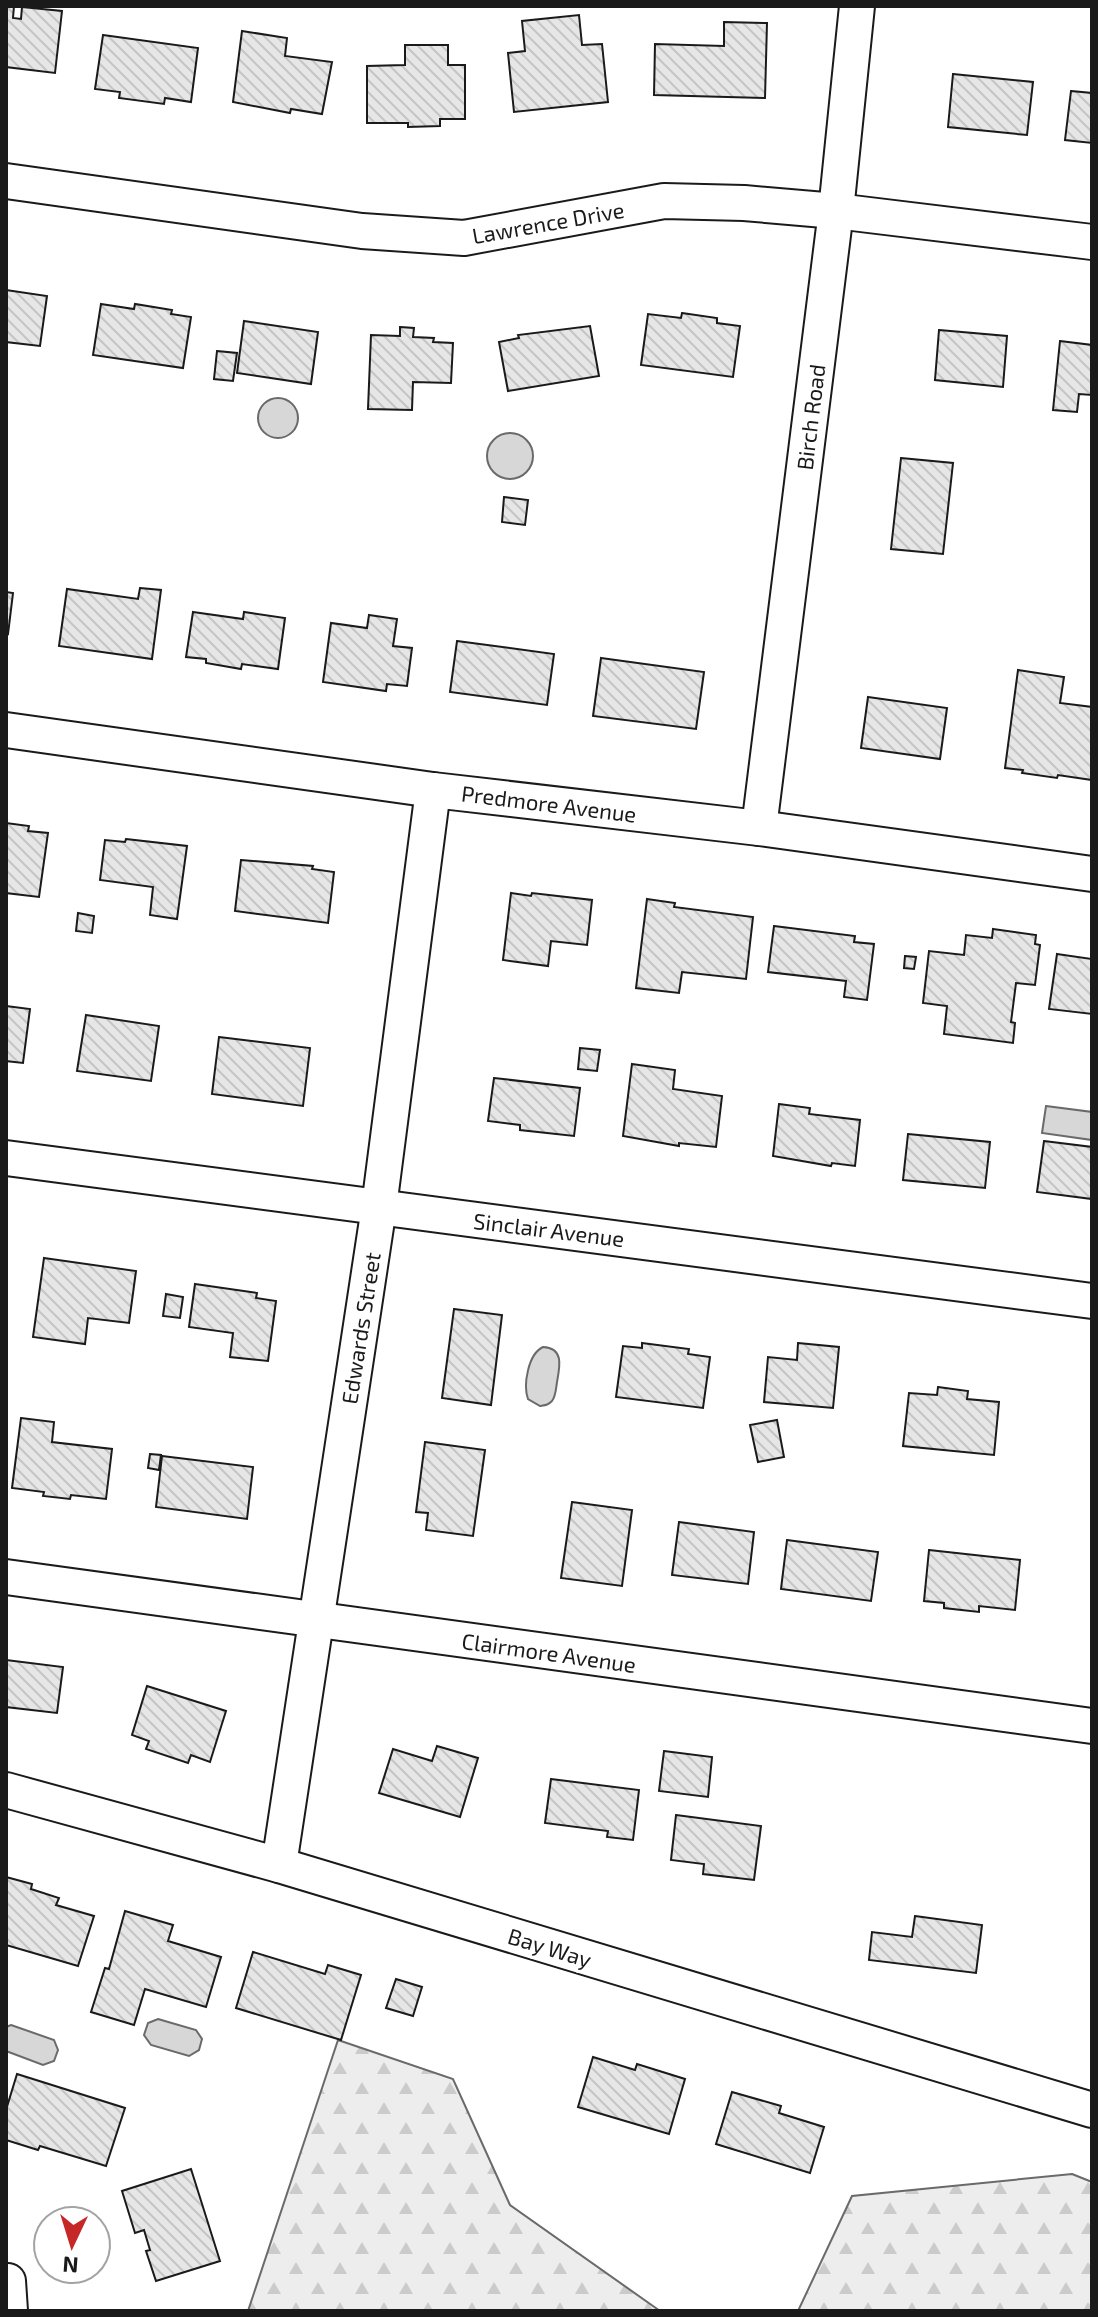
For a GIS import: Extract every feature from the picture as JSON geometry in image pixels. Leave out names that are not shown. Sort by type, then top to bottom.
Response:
[{"type":"street","name":"Birch Road","points":[[759,828],[836,211],[857,6]]},
{"type":"street","name":"Lawrence Drive","points":[[6,181],[362,231],[464,238],[664,201],[744,203],[836,211],[1092,242]]},
{"type":"street","name":"Predmore Avenue","points":[[6,730],[433,790],[759,828],[1092,874]]},
{"type":"street","name":"Edwards Street","points":[[279,1865],[379,1207],[433,790]]},
{"type":"street","name":"Sinclair Avenue","points":[[6,1158],[1092,1301]]},
{"type":"street","name":"Clairmore Avenue","points":[[6,1577],[1092,1726]]},
{"type":"street","name":"Bay Way","points":[[6,1790],[279,1865],[1092,2110]]},
{"type":"green space","points":[[338,2040],[453,2079],[510,2205],[660,2311],[248,2311]]},
{"type":"green space","points":[[1072,2174],[1092,2182],[1092,2311],[798,2311],[852,2196]]},
{"type":"shaded area","points":[[278,398],[292,404],[298,418],[292,432],[278,438],[264,432],[258,418],[264,404]]},
{"type":"shaded area","points":[[510,433],[526,440],[533,456],[526,472],[510,479],[494,472],[487,456],[494,440]]},
{"type":"shaded area","points":[[1046,1106],[1092,1112],[1092,1140],[1042,1133]]},
{"type":"shaded area","points":[[543,1347],[557,1354],[559,1364],[553,1399],[540,1406],[528,1399],[526,1386],[530,1363]]},
{"type":"shaded area","points":[[158,2019],[196,2030],[202,2039],[199,2050],[189,2056],[151,2045],[144,2035],[148,2023]]},
{"type":"shaded area","points":[[11,2025],[54,2040],[58,2050],[54,2061],[43,2065],[6,2051],[6,2027]]},
{"type":"building","points":[[6,6],[14,6],[13,18],[21,19],[22,7],[62,11],[55,73],[6,67]]},
{"type":"building","points":[[579,15],[582,45],[602,44],[608,102],[514,112],[508,53],[525,51],[522,21]]},
{"type":"building","points":[[724,22],[767,23],[765,98],[654,95],[655,44],[724,46]]},
{"type":"building","points":[[242,31],[287,38],[285,56],[332,62],[322,114],[291,109],[290,113],[233,102]]},
{"type":"building","points":[[103,35],[198,48],[191,102],[165,98],[164,104],[119,98],[120,92],[95,89]]},
{"type":"building","points":[[405,45],[448,45],[448,65],[465,65],[465,119],[440,119],[440,126],[367,123],[367,66],[405,65]]},
{"type":"building","points":[[953,74],[1033,82],[1027,135],[948,127]]},
{"type":"building","points":[[1071,91],[1092,93],[1092,143],[1065,140]]},
{"type":"building","points":[[6,290],[47,296],[40,346],[6,342]]},
{"type":"building","points":[[101,304],[134,309],[135,304],[172,310],[171,314],[191,317],[183,368],[93,355]]},
{"type":"building","points":[[682,313],[717,318],[717,323],[740,326],[733,377],[641,365],[648,314],[681,318]]},
{"type":"building","points":[[244,321],[318,332],[311,384],[237,373]]},
{"type":"building","points":[[590,326],[599,376],[508,391],[499,342],[519,338],[518,335]]},
{"type":"building","points":[[400,327],[414,328],[413,337],[453,343],[451,383],[413,382],[412,410],[368,409],[371,335],[400,336]]},
{"type":"building","points":[[939,330],[1007,336],[1003,387],[935,380]]},
{"type":"building","points":[[1060,341],[1092,345],[1092,395],[1079,394],[1077,412],[1053,410]]},
{"type":"building","points":[[217,351],[237,353],[233,381],[214,379]]},
{"type":"building","points":[[901,458],[953,463],[943,554],[891,549]]},
{"type":"building","points":[[504,497],[528,500],[525,525],[502,522]]},
{"type":"building","points":[[140,588],[161,590],[152,659],[59,646],[67,589],[138,599]]},
{"type":"building","points":[[6,592],[13,593],[8,634],[6,633]]},
{"type":"building","points":[[193,612],[243,619],[244,612],[285,618],[278,669],[242,664],[241,669],[186,657]]},
{"type":"building","points":[[369,615],[397,619],[393,646],[412,648],[407,686],[387,684],[386,691],[323,682],[331,623],[367,628]]},
{"type":"building","points":[[457,641],[554,654],[547,705],[450,692]]},
{"type":"building","points":[[601,658],[704,672],[696,729],[593,716]]},
{"type":"building","points":[[1018,670],[1064,677],[1060,703],[1092,707],[1092,780],[1058,775],[1057,778],[1005,768]]},
{"type":"building","points":[[868,697],[947,708],[940,759],[861,748]]},
{"type":"building","points":[[6,823],[29,826],[28,831],[48,833],[39,897],[6,893]]},
{"type":"building","points":[[126,839],[187,846],[177,919],[150,915],[153,887],[100,880],[105,840],[125,842]]},
{"type":"building","points":[[241,860],[313,866],[312,869],[334,872],[328,923],[235,911]]},
{"type":"building","points":[[511,893],[592,900],[587,945],[551,941],[548,966],[503,960]]},
{"type":"building","points":[[647,899],[675,903],[674,907],[753,917],[746,979],[682,972],[679,993],[636,988]]},
{"type":"building","points":[[78,913],[94,916],[92,933],[76,931]]},
{"type":"building","points":[[774,926],[855,936],[854,942],[874,944],[867,1000],[844,997],[846,981],[768,972]]},
{"type":"building","points":[[993,929],[1036,935],[1035,944],[1040,945],[1035,985],[1016,983],[1011,1022],[1015,1023],[1013,1043],[944,1034],[947,1006],[923,1003],[929,951],[964,955],[966,935],[992,938]]},
{"type":"building","points":[[1057,954],[1092,959],[1092,1014],[1049,1009]]},
{"type":"building","points":[[905,956],[916,957],[914,969],[904,968]]},
{"type":"building","points":[[6,1006],[30,1009],[23,1063],[6,1061]]},
{"type":"building","points":[[86,1015],[159,1026],[151,1081],[77,1071]]},
{"type":"building","points":[[219,1037],[310,1048],[303,1106],[212,1094]]},
{"type":"building","points":[[580,1048],[600,1050],[597,1071],[578,1069]]},
{"type":"building","points":[[632,1064],[675,1070],[673,1089],[722,1096],[716,1147],[679,1143],[679,1146],[623,1136]]},
{"type":"building","points":[[494,1078],[580,1088],[574,1136],[520,1130],[520,1125],[488,1121]]},
{"type":"building","points":[[779,1104],[810,1108],[809,1114],[860,1120],[855,1166],[832,1163],[831,1166],[773,1156]]},
{"type":"building","points":[[908,1134],[990,1142],[985,1188],[903,1180]]},
{"type":"building","points":[[1044,1141],[1092,1147],[1092,1199],[1037,1192]]},
{"type":"building","points":[[44,1258],[136,1271],[129,1323],[88,1318],[85,1344],[33,1337]]},
{"type":"building","points":[[195,1284],[257,1293],[256,1298],[276,1301],[268,1361],[230,1357],[233,1333],[189,1327]]},
{"type":"building","points":[[166,1294],[183,1297],[180,1318],[163,1316]]},
{"type":"building","points":[[454,1309],[502,1315],[491,1405],[442,1398]]},
{"type":"building","points":[[642,1343],[689,1349],[688,1354],[710,1357],[703,1408],[616,1397],[623,1346],[642,1348]]},
{"type":"building","points":[[798,1343],[839,1347],[833,1408],[764,1402],[768,1357],[797,1360]]},
{"type":"building","points":[[938,1387],[968,1391],[967,1399],[999,1402],[994,1455],[903,1446],[909,1393],[937,1395]]},
{"type":"building","points":[[21,1418],[54,1422],[52,1442],[112,1449],[106,1499],[43,1496],[44,1492],[12,1488]]},
{"type":"building","points":[[777,1420],[784,1457],[758,1462],[750,1425]]},
{"type":"building","points":[[425,1442],[485,1450],[473,1536],[426,1530],[428,1513],[416,1512]]},
{"type":"building","points":[[150,1454],[161,1455],[159,1470],[148,1468]]},
{"type":"building","points":[[162,1456],[253,1467],[247,1519],[156,1507]]},
{"type":"building","points":[[572,1502],[632,1510],[622,1586],[561,1578]]},
{"type":"building","points":[[679,1522],[754,1532],[748,1584],[672,1575]]},
{"type":"building","points":[[787,1540],[878,1552],[871,1601],[781,1589]]},
{"type":"building","points":[[929,1550],[1020,1560],[1015,1610],[979,1606],[979,1612],[944,1608],[944,1603],[924,1601]]},
{"type":"building","points":[[6,1660],[63,1667],[57,1713],[6,1707]]},
{"type":"building","points":[[147,1686],[226,1711],[210,1762],[191,1755],[188,1763],[146,1749],[149,1741],[132,1735]]},
{"type":"building","points":[[437,1746],[478,1758],[460,1817],[379,1793],[393,1749],[432,1761]]},
{"type":"building","points":[[664,1751],[712,1757],[708,1797],[659,1791]]},
{"type":"building","points":[[551,1779],[639,1790],[633,1840],[607,1837],[608,1831],[545,1823]]},
{"type":"building","points":[[676,1815],[761,1826],[754,1880],[703,1874],[704,1864],[671,1860]]},
{"type":"building","points":[[6,1877],[32,1884],[31,1889],[59,1898],[56,1905],[94,1916],[78,1966],[6,1945]]},
{"type":"building","points":[[125,1911],[173,1925],[168,1941],[221,1957],[206,2007],[145,1989],[134,2025],[91,2012],[105,1968],[109,1969]]},
{"type":"building","points":[[915,1916],[982,1925],[976,1973],[869,1960],[872,1932],[912,1937]]},
{"type":"building","points":[[253,1952],[325,1974],[328,1965],[361,1975],[341,2040],[236,2008]]},
{"type":"building","points":[[396,1979],[422,1987],[413,2016],[386,2008]]},
{"type":"building","points":[[593,2057],[635,2070],[637,2064],[685,2079],[669,2134],[578,2107]]},
{"type":"building","points":[[17,2074],[125,2108],[106,2166],[40,2146],[38,2150],[6,2140],[6,2110]]},
{"type":"building","points":[[732,2092],[781,2106],[779,2113],[824,2127],[810,2173],[716,2144]]},
{"type":"building","points":[[191,2169],[220,2261],[156,2281],[146,2251],[150,2250],[144,2230],[135,2233],[122,2191]]}]
